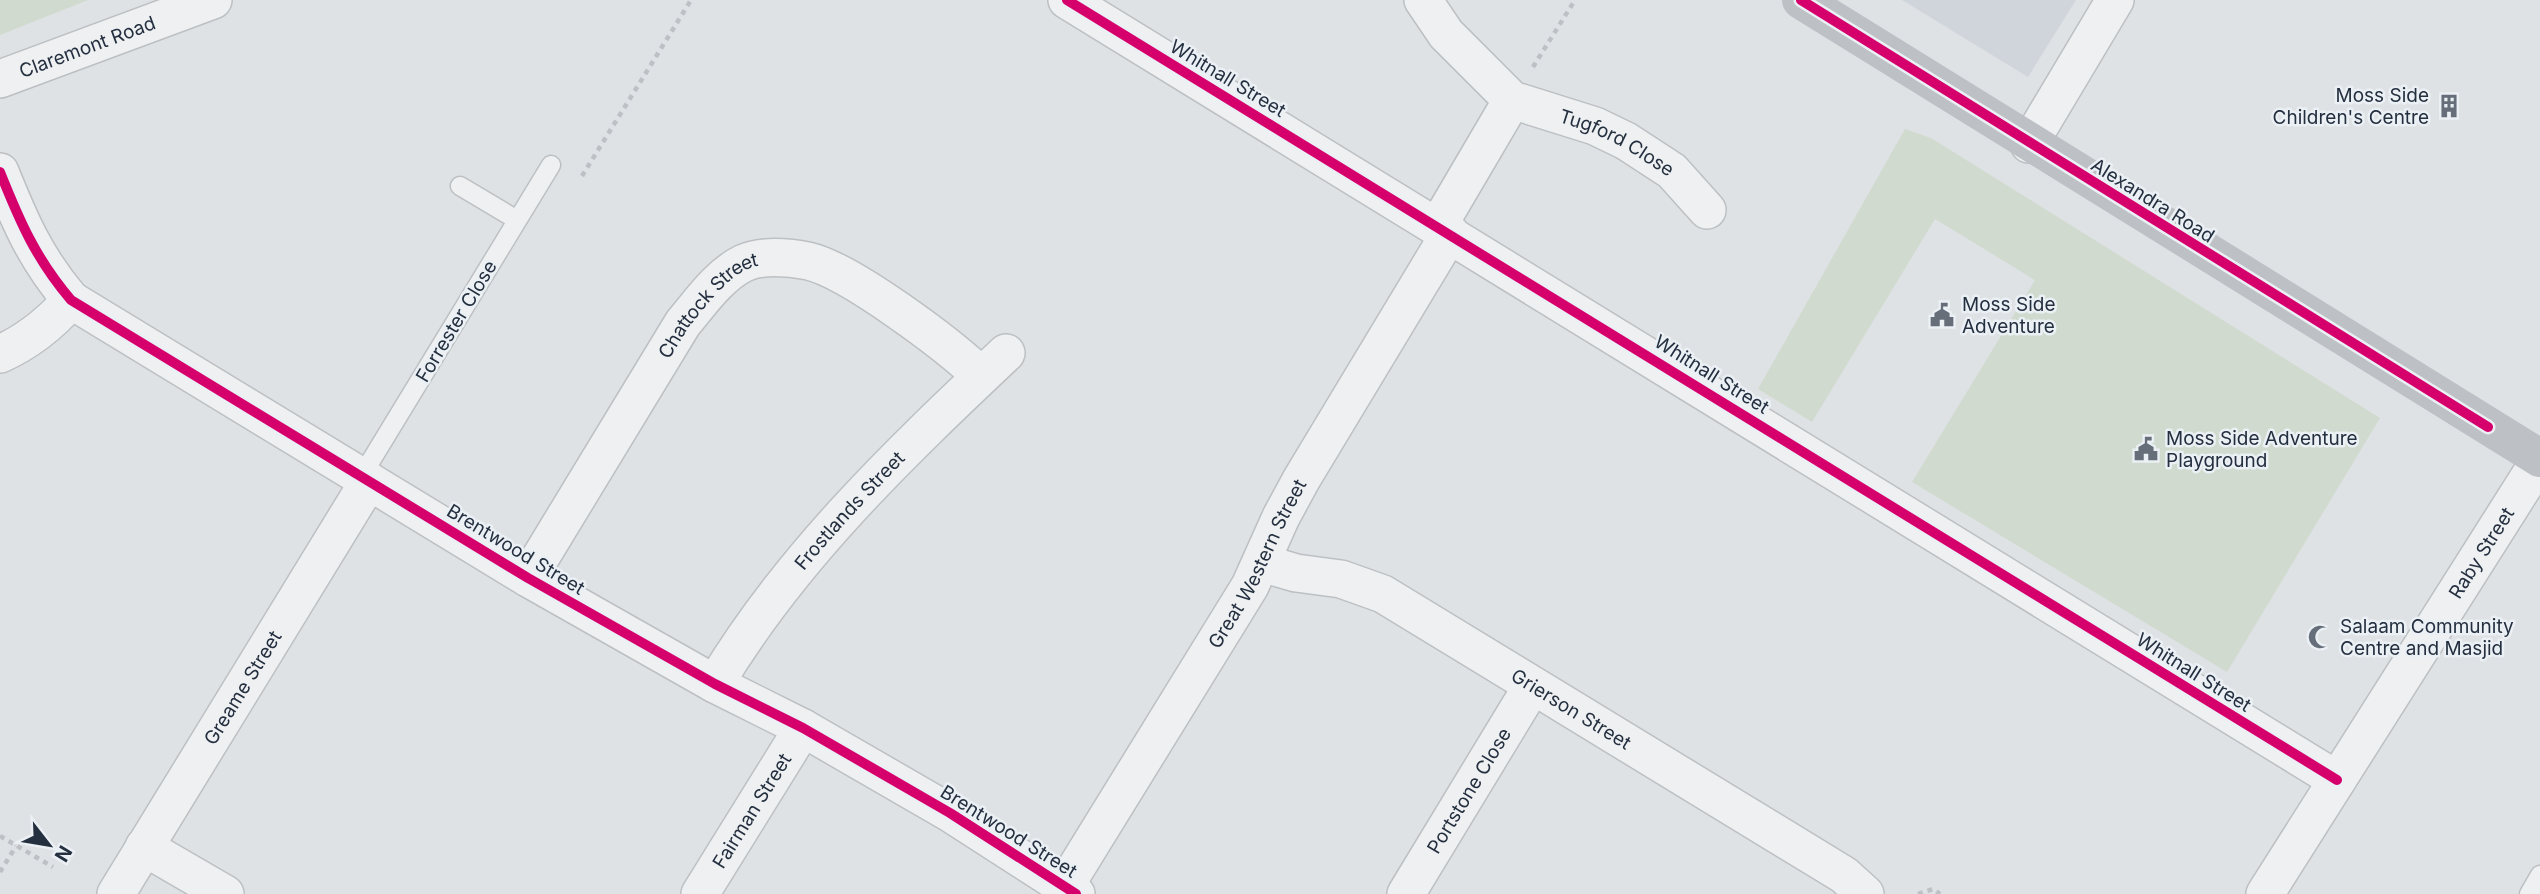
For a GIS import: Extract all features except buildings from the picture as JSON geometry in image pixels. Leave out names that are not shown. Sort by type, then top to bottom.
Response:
[{"type":"street","name":"Claremont Road","points":[[0,79],[213,0]]},
{"type":"street","name":"Whitnall Street","points":[[1067,0],[1444,229],[2337,780]]},
{"type":"street","name":"Tugford Close","points":[[1423,0],[1446,34],[1512,100],[1595,126],[1626,141],[1672,171],[1707,211]]},
{"type":"street","name":"Alexandra Road","points":[[1801,0],[2540,459]]},
{"type":"street","points":[[2029,144],[2115,0]]},
{"type":"street","points":[[1444,229],[1512,100]]},
{"type":"street","name":"Brentwood Street","points":[[0,172],[23,230],[44,270],[71,300],[528,578],[715,684],[803,728],[950,813],[1067,892]]},
{"type":"street","name":"Great Western Street","points":[[1067,892],[1262,563],[1281,517],[1301,480],[1444,229]]},
{"type":"street","name":"Chattock Street","points":[[528,578],[683,323],[713,287],[744,263],[774,258],[810,261],[847,279],[952,348],[994,365]]},
{"type":"street","points":[[0,354],[29,340],[53,321],[71,300]]},
{"type":"street","name":"Frostlands Street","points":[[715,684],[734,652],[849,506],[994,365]]},
{"type":"street","name":"Raby Street","points":[[2265,894],[2540,459]]},
{"type":"street","name":"Greame Street","points":[[116,894],[365,479]]},
{"type":"street","name":"Grierson Street","points":[[1262,563],[1296,573],[1341,579],[1382,594],[1531,688],[1844,876],[1865,894]]},
{"type":"street","name":"Portstone Close","points":[[1406,894],[1531,688]]},
{"type":"street","name":"Fairman Street","points":[[700,894],[803,728]]},
{"type":"street","points":[[144,847],[225,894]]},
{"type":"lane","name":"Forrester Close","points":[[365,479],[551,165]]},
{"type":"lane","points":[[460,186],[517,220]]},
{"type":"lane","points":[[2529,894],[2540,876]]},
{"type":"path","points":[[1512,100],[1575,0]]},
{"type":"path","points":[[0,836],[53,867]]},
{"type":"path","points":[[0,872],[16,846]]},
{"type":"path","points":[[1918,894],[1933,889],[1940,894]]},
{"type":"shaded area","points":[[0,0],[88,0],[0,35]]},
{"type":"shaded area","points":[[1902,0],[2076,0],[2028,77]]},
{"type":"shaded area","points":[[1905,129],[1931,138],[2380,418],[2227,672],[1912,482],[2035,280],[1935,219],[1812,422],[1758,389]]},
{"type":"cycle path","points":[[1067,0],[2337,780]]},
{"type":"cycle path","points":[[1801,0],[2488,427]]},
{"type":"cycle path","points":[[0,172],[30,239],[48,270],[71,300],[528,578],[715,684],[803,728],[950,813],[1076,894]]},
{"type":"place","name":"Moss Side Children's Centre","points":[[2449,106]]},
{"type":"place","name":"Moss Side Adventure","points":[[1942,315]]},
{"type":"place","name":"Moss Side Adventure Playground","points":[[2146,449]]},
{"type":"place","name":"Salaam Community Centre and Masjid","points":[[2320,637]]}]
